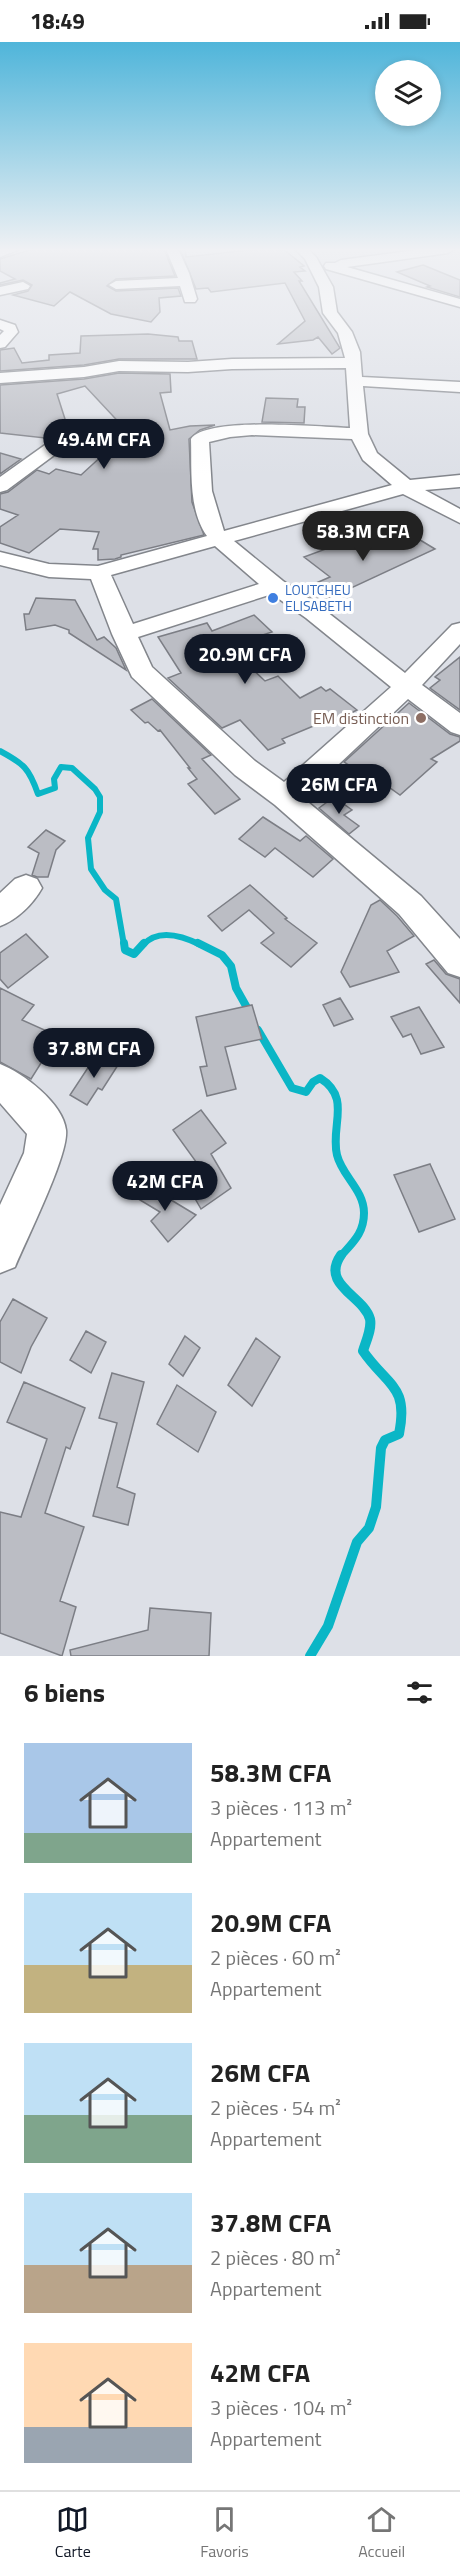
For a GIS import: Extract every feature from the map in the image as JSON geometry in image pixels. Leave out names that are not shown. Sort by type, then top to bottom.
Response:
[{"type":"street","points":[[0,344],[11,332],[10,328],[1,324]]},
{"type":"street","points":[[339,324],[345,332],[352,352],[357,381],[359,434],[369,456],[407,488],[460,517]]},
{"type":"street","points":[[0,378],[84,372],[118,366],[188,367],[232,364],[353,363]]},
{"type":"street","points":[[357,381],[460,387]]},
{"type":"street","points":[[359,434],[232,430],[206,435],[200,439],[202,491],[212,529],[220,540],[274,586],[314,613],[369,658],[460,726]]},
{"type":"street","points":[[0,486],[51,449]]},
{"type":"street","points":[[0,558],[36,568],[82,574],[99,572],[407,488],[431,482],[460,481]]},
{"type":"street","points":[[99,572],[141,671],[245,768],[285,798],[410,905],[460,963]]},
{"type":"street","points":[[124,634],[274,586]]},
{"type":"street","points":[[285,798],[408,685],[460,630]]},
{"type":"street","points":[[0,913],[26,888]]},
{"type":"street","points":[[0,1082],[19,1093],[35,1111],[46,1130],[43,1155],[0,1252]]},
{"type":"building","points":[[301,324],[326,324],[340,348],[332,354],[318,337],[313,340],[278,344]]},
{"type":"building","points":[[148,334],[178,337],[179,341],[192,341],[197,359],[119,359],[84,365],[0,371],[0,350],[14,348],[22,363],[49,360],[49,355],[80,353],[81,336]]},
{"type":"building","points":[[119,373],[170,374],[171,392],[160,393],[170,430],[215,425],[200,430],[189,439],[192,502],[204,535],[121,555],[115,559],[98,560],[98,549],[93,549],[99,532],[60,529],[29,553],[0,543],[0,527],[18,515],[0,509],[0,494],[8,492],[37,470],[49,474],[56,469],[81,475],[129,431],[85,386],[57,394],[72,441],[0,433],[0,385],[84,379]]},
{"type":"building","points":[[266,398],[298,399],[297,407],[305,407],[304,423],[262,422]]},
{"type":"building","points":[[0,453],[21,459],[0,474]]},
{"type":"building","points":[[397,526],[435,549],[319,603],[300,590],[330,577],[304,557],[339,544],[345,549]]},
{"type":"building","points":[[36,598],[75,600],[97,640],[104,637],[116,648],[126,670],[69,633],[69,630],[55,625],[26,630],[24,614],[29,614]]},
{"type":"building","points":[[254,615],[272,632],[228,646],[265,681],[278,676],[300,698],[321,687],[326,691],[330,689],[357,710],[331,723],[328,720],[282,739],[285,743],[268,750],[240,720],[222,728],[168,678],[181,673],[158,637],[207,623],[212,631]]},
{"type":"building","points":[[460,657],[460,710],[430,688],[440,680],[435,677]]},
{"type":"building","points":[[152,699],[211,755],[202,759],[240,799],[215,814],[188,784],[197,779],[188,768],[190,768],[160,730],[158,731],[148,722],[145,723],[131,710]]},
{"type":"building","points":[[409,703],[450,734],[460,737],[460,741],[431,759],[437,762],[400,795],[376,778],[373,781],[344,762]]},
{"type":"building","points":[[334,797],[352,810],[344,815],[359,826],[349,834],[319,808]]},
{"type":"building","points":[[263,817],[300,841],[306,836],[333,859],[313,877],[275,848],[265,857],[239,839]]},
{"type":"building","points":[[46,830],[65,841],[56,850],[48,877],[37,877],[32,875],[39,853],[28,847]]},
{"type":"building","points":[[250,885],[287,918],[285,919],[317,943],[291,967],[261,943],[274,933],[249,910],[222,931],[208,916]]},
{"type":"building","points":[[380,900],[414,936],[387,951],[399,972],[350,987],[341,972],[371,905]]},
{"type":"building","points":[[26,934],[48,957],[8,988],[0,979],[0,953]]},
{"type":"building","points":[[434,960],[446,974],[460,979],[460,1003],[426,964]]},
{"type":"building","points":[[0,988],[34,1005],[22,1020],[58,1036],[31,1079],[0,1062]]},
{"type":"building","points":[[340,998],[353,1019],[334,1026],[323,1005]]},
{"type":"building","points":[[252,1005],[262,1039],[225,1047],[236,1089],[207,1096],[200,1067],[207,1066],[196,1017]]},
{"type":"building","points":[[419,1007],[444,1047],[421,1054],[411,1034],[403,1037],[391,1017]]},
{"type":"building","points":[[97,1054],[118,1065],[102,1090],[98,1088],[87,1105],[70,1095]]},
{"type":"building","points":[[201,1110],[226,1143],[211,1154],[231,1188],[201,1209],[185,1181],[202,1170],[173,1130]]},
{"type":"building","points":[[430,1164],[455,1219],[419,1232],[394,1175]]},
{"type":"building","points":[[143,1183],[196,1215],[168,1242],[151,1221],[160,1212],[135,1197]]},
{"type":"building","points":[[13,1299],[47,1318],[31,1347],[21,1373],[0,1362],[0,1322]]},
{"type":"building","points":[[86,1331],[106,1342],[91,1373],[70,1360]]},
{"type":"building","points":[[185,1336],[200,1348],[183,1376],[169,1364]]},
{"type":"building","points":[[256,1338],[280,1357],[252,1406],[228,1385]]},
{"type":"building","points":[[112,1373],[144,1382],[117,1487],[135,1494],[128,1525],[93,1516],[117,1423],[99,1418]]},
{"type":"building","points":[[24,1382],[85,1408],[70,1449],[66,1447],[45,1513],[84,1527],[60,1601],[76,1607],[62,1656],[0,1633],[0,1512],[21,1517],[47,1439],[7,1422]]},
{"type":"building","points":[[177,1385],[216,1412],[198,1452],[157,1424]]},
{"type":"building","points":[[150,1608],[211,1613],[209,1656],[71,1656],[70,1650],[148,1630]]},
{"type":"waterway","points":[[0,751],[25,768],[38,794],[55,788],[54,779],[61,767],[72,768],[95,789],[100,797],[100,812],[88,838],[91,869],[105,890],[116,899],[124,945]]},
{"type":"waterway","points":[[143,945],[163,935],[179,937],[201,945]]},
{"type":"waterway","points":[[124,943],[125,950],[134,954],[144,943]]},
{"type":"waterway","points":[[198,943],[222,955],[231,966],[236,988],[250,1013]]},
{"type":"waterway","points":[[258,1030],[292,1088],[306,1092],[313,1082],[320,1078],[330,1086],[335,1094],[338,1104],[337,1155],[343,1170],[357,1190],[364,1213],[360,1232],[340,1257]]},
{"type":"waterway","points":[[310,1656],[328,1626],[357,1542],[369,1528],[376,1507],[381,1448],[385,1440],[399,1434],[401,1418],[401,1405],[394,1387],[363,1351],[370,1319],[366,1311],[339,1282],[336,1265],[340,1257]]},
{"type":"place","name":"LOUTCHEU ELISABETH","points":[[273,598]]},
{"type":"place","name":"EM distinction","points":[[421,718]]}]
